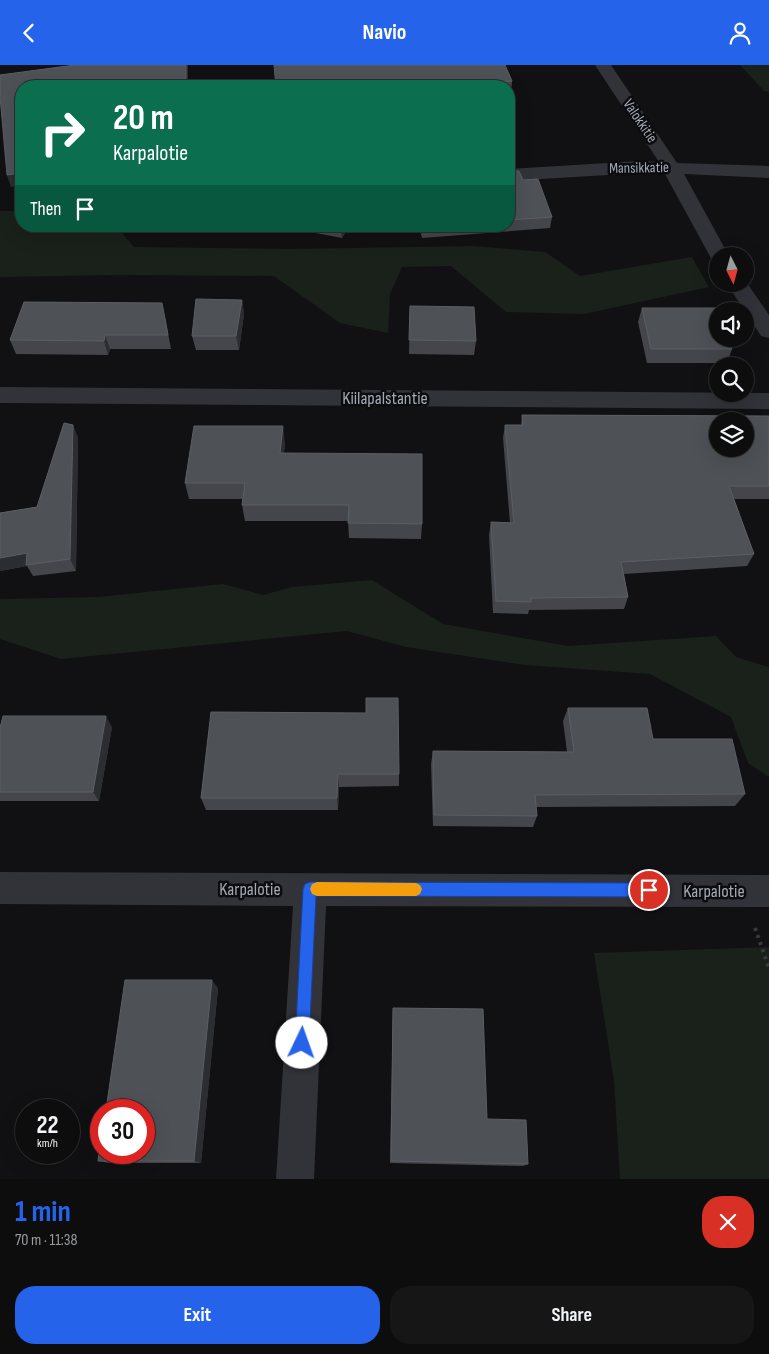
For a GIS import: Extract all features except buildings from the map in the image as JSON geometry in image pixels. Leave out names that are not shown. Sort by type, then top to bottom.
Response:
[{"type":"street","name":"Valokkitie","points":[[602,65],[671,167],[714,247]]},
{"type":"street","name":"Mansikkatie","points":[[515,175],[640,167],[769,172]]},
{"type":"street","points":[[743,293],[769,331]]},
{"type":"street","name":"Kiilapalstantie","points":[[0,395],[769,401]]},
{"type":"street","name":"Karpalotie","points":[[0,888],[769,891]]},
{"type":"street","points":[[295,1179],[310,889]]},
{"type":"shaded area","points":[[740,65],[769,65],[769,92],[764,91]]},
{"type":"shaded area","points":[[0,211],[15,211],[15,232],[121,232],[134,247],[291,249],[473,246],[545,252],[580,276],[692,257],[709,287],[584,314],[506,312],[451,266],[402,267],[390,294],[388,333],[340,323],[274,276],[117,275],[0,277]]},
{"type":"shaded area","points":[[372,580],[443,624],[568,646],[716,636],[736,657],[769,667],[769,777],[748,763],[731,717],[650,674],[525,665],[406,647],[347,631],[61,659],[0,639],[0,599],[99,597],[223,584],[263,595],[292,587]]},
{"type":"shaded area","points":[[769,947],[769,1179],[620,1179],[614,1081],[594,953]]},
{"type":"slow traffic","points":[[317,889],[416,889]]},
{"type":"route","points":[[302,1043],[310,889],[649,890]]}]
